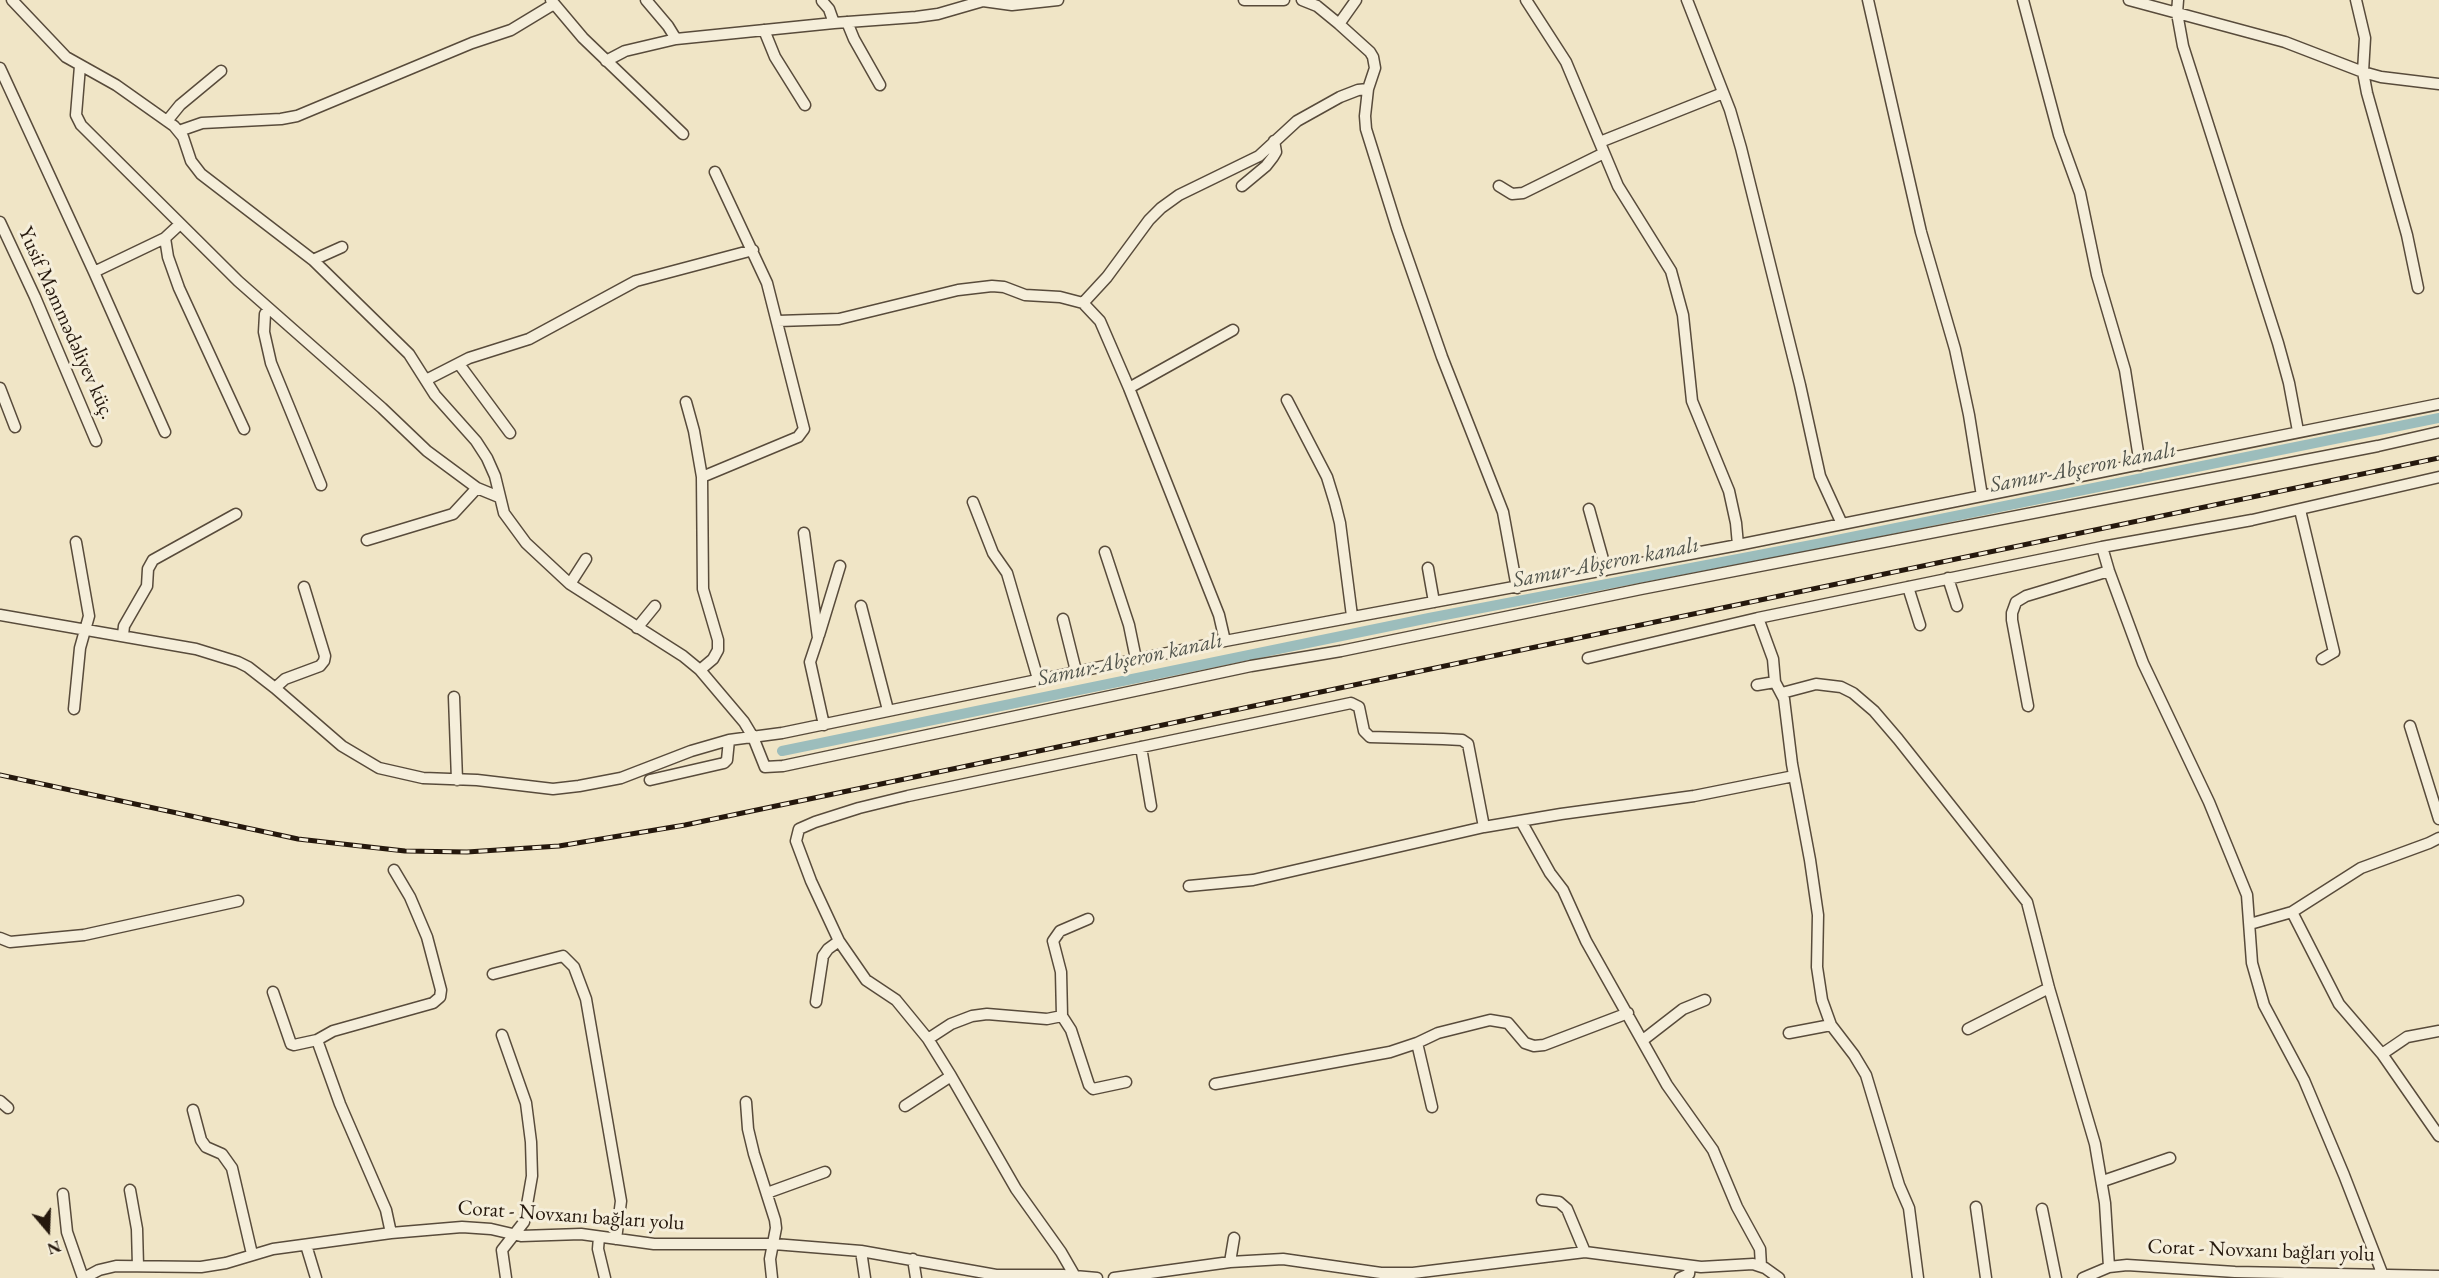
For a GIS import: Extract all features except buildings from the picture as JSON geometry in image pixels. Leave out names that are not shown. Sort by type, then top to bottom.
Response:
[{"type":"street","points":[[12,0],[55,46],[80,66],[116,85],[179,131],[190,160],[201,174],[313,260],[409,354],[435,395],[476,441],[487,458],[495,476],[502,508],[510,523],[536,553],[570,584],[683,656],[700,670],[739,714],[753,737],[762,764],[770,768],[1251,666],[1341,651],[1620,593],[2388,444],[2439,432]]},
{"type":"street","points":[[646,0],[676,39]]},
{"type":"street","points":[[606,61],[625,51],[676,39],[834,22],[938,14],[983,1],[1012,5],[1058,0]]},
{"type":"street","points":[[1244,0],[1284,0]]},
{"type":"street","points":[[1302,0],[1317,6],[1370,52],[1372,57],[1375,68],[1368,89],[1366,129],[1397,228],[1442,357],[1507,523],[1517,588]]},
{"type":"street","points":[[1339,24],[1356,0]]},
{"type":"street","points":[[1526,0],[1566,62],[1626,201],[1671,271],[1683,315],[1692,401],[1729,491],[1738,545]]},
{"type":"street","points":[[1687,0],[1723,93],[1741,148],[1800,385],[1820,476],[1842,524]]},
{"type":"street","points":[[1868,0],[1921,232],[1954,349],[1969,415],[1982,496]]},
{"type":"street","points":[[2023,0],[2059,135],[2080,193],[2097,275],[2125,370],[2140,465]]},
{"type":"street","points":[[2128,0],[2305,48],[2363,72],[2439,84]]},
{"type":"street","points":[[2178,0],[2177,13],[2183,46],[2278,343],[2289,382],[2298,431]]},
{"type":"street","points":[[2356,0],[2365,38],[2363,72],[2367,93],[2408,235],[2418,288]]},
{"type":"street","points":[[822,1],[829,9],[834,22]]},
{"type":"street","points":[[179,131],[202,123],[297,116],[480,40],[511,30],[553,2],[583,38],[683,134]]},
{"type":"street","points":[[847,22],[880,85]]},
{"type":"street","points":[[764,30],[775,57],[805,105]]},
{"type":"street","points":[[80,66],[76,115],[78,121],[179,225],[268,309],[382,408],[426,451],[477,488],[499,497]]},
{"type":"street","points":[[0,68],[165,432]]},
{"type":"street","points":[[166,121],[180,105],[221,71]]},
{"type":"street","points":[[1083,303],[1098,288],[1149,220],[1161,208],[1179,195],[1253,160],[1298,121],[1349,94],[1368,89]]},
{"type":"street","points":[[1600,142],[1723,93]]},
{"type":"street","points":[[1242,186],[1273,157],[1276,152],[1274,141]]},
{"type":"street","points":[[1499,186],[1512,194],[1523,193],[1604,153]]},
{"type":"street","points":[[702,477],[802,434],[804,423],[767,283],[715,172]]},
{"type":"street","name":"Yusif Məmmədəliyev küç.","points":[[0,222],[35,297],[96,441]]},
{"type":"street","points":[[94,273],[165,238],[179,225]]},
{"type":"street","points":[[165,238],[168,257],[179,288],[244,429]]},
{"type":"street","points":[[313,260],[342,247]]},
{"type":"street","points":[[426,380],[459,364],[529,339],[636,281],[753,250]]},
{"type":"street","points":[[778,321],[839,319],[958,290],[992,286],[1026,294],[1067,298],[1083,303],[1100,321],[1129,388],[1219,615],[1225,641]]},
{"type":"street","points":[[268,309],[264,332],[271,363],[321,485]]},
{"type":"street","points":[[1129,388],[1233,330]]},
{"type":"street","points":[[459,364],[510,433]]},
{"type":"street","points":[[0,388],[15,427]]},
{"type":"street","points":[[1287,400],[1327,477],[1335,502],[1340,523],[1352,616]]},
{"type":"street","points":[[686,402],[702,477],[701,574],[703,589],[718,640],[718,650],[713,659],[700,670]]},
{"type":"street","points":[[0,615],[123,635],[196,650],[238,662],[275,688],[342,746],[379,768],[412,777],[495,782],[538,788],[579,786],[621,778],[699,748],[729,740],[782,734],[1225,641],[1738,545],[2439,404]]},
{"type":"street","points":[[1588,658],[1758,618],[2102,547],[2300,510],[2439,477]]},
{"type":"street","points":[[367,540],[453,514],[477,488]]},
{"type":"street","points":[[973,502],[993,553],[1007,573],[1038,679]]},
{"type":"street","points":[[1589,509],[1606,570]]},
{"type":"street","points":[[2300,510],[2334,652],[2322,659]]},
{"type":"street","points":[[123,635],[124,626],[147,586],[148,569],[153,560],[236,514]]},
{"type":"street","points":[[804,533],[818,638]]},
{"type":"street","points":[[74,709],[80,648],[89,616],[76,542]]},
{"type":"street","points":[[2102,547],[2143,663],[2221,829],[2247,895],[2252,963],[2264,1005],[2304,1080],[2344,1174],[2383,1277]]},
{"type":"street","points":[[1105,552],[1129,624],[1136,659]]},
{"type":"street","points":[[570,584],[586,559]]},
{"type":"street","points":[[824,724],[810,662],[840,566]]},
{"type":"street","points":[[1428,568],[1434,602]]},
{"type":"street","points":[[2028,706],[2012,620],[2016,602],[2026,596],[2109,571]]},
{"type":"street","points":[[1948,578],[1957,606]]},
{"type":"street","points":[[275,688],[292,675],[320,666],[324,662],[325,656],[304,587]]},
{"type":"street","points":[[1908,587],[1920,625]]},
{"type":"street","points":[[637,627],[656,606]]},
{"type":"street","points":[[861,606],[888,710]]},
{"type":"street","points":[[1758,618],[1773,659],[1775,682],[1782,693],[1794,776],[1810,860],[1818,915],[1818,982],[1831,1025],[1866,1075],[1899,1185],[1909,1208],[1918,1278]]},
{"type":"street","points":[[1063,619],[1076,671]]},
{"type":"street","points":[[1757,685],[1775,682]]},
{"type":"street","points":[[1782,693],[1816,684],[1841,687],[1853,693],[1874,711],[2027,902],[2049,988],[2095,1144],[2103,1181],[2109,1267]]},
{"type":"street","points":[[454,697],[457,780]]},
{"type":"street","points":[[1076,1277],[1016,1189],[928,1039],[896,1000],[867,980],[839,941],[811,881],[796,841],[799,829],[869,806],[1355,703],[1359,706],[1364,731],[1370,737],[1462,740],[1468,744],[1484,827]]},
{"type":"street","points":[[2410,726],[2439,819]]},
{"type":"street","points":[[650,780],[724,763],[727,760],[729,740]]},
{"type":"street","points":[[1141,747],[1151,806]]},
{"type":"street","points":[[1189,886],[1253,880],[1484,827],[1694,796],[1794,776]]},
{"type":"street","points":[[1521,821],[1550,873],[1563,890],[1586,941],[1676,1099],[1718,1160],[1737,1207],[1760,1249],[1761,1266]]},
{"type":"street","points":[[2250,924],[2292,912],[2361,868],[2429,843],[2439,837]]},
{"type":"street","points":[[273,992],[291,1044],[294,1046],[317,1040],[333,1031],[433,1003],[440,997],[441,990],[427,937],[410,897],[394,870]]},
{"type":"street","points":[[0,938],[10,942],[84,935],[238,901]]},
{"type":"street","points":[[2292,912],[2339,1004],[2382,1053],[2439,1136]]},
{"type":"street","points":[[1088,919],[1060,932],[1053,940],[1060,972],[1062,1016],[1071,1030],[1089,1085],[1094,1089],[1126,1082]]},
{"type":"street","points":[[816,1002],[823,957],[828,948],[839,941]]},
{"type":"street","points":[[493,974],[563,956],[574,967],[586,999],[621,1201],[616,1239]]},
{"type":"street","points":[[1968,1029],[2049,988]]},
{"type":"street","points":[[1643,1040],[1683,1009],[1705,1000]]},
{"type":"street","points":[[1215,1084],[1390,1052],[1438,1033],[1490,1020],[1508,1023],[1525,1043],[1534,1046],[1544,1045],[1628,1013]]},
{"type":"street","points":[[928,1039],[951,1024],[972,1016],[987,1014],[1047,1019],[1062,1016]]},
{"type":"street","points":[[1789,1033],[1831,1025]]},
{"type":"street","points":[[2382,1053],[2407,1037],[2439,1031]]},
{"type":"street","points":[[502,1035],[526,1103],[531,1142],[531,1192],[524,1222],[502,1250],[506,1278]]},
{"type":"street","points":[[317,1040],[340,1104],[386,1210],[391,1233]]},
{"type":"street","points":[[1417,1043],[1432,1107]]},
{"type":"street","points":[[906,1106],[951,1076]]},
{"type":"street","points":[[746,1102],[748,1129],[754,1154],[775,1220],[774,1244],[770,1259],[772,1278]]},
{"type":"street","points":[[193,1110],[201,1140],[206,1147],[228,1160],[232,1168],[252,1254]]},
{"type":"street","points":[[2103,1181],[2170,1158]]},
{"type":"street","points":[[767,1193],[825,1172]]},
{"type":"street","points":[[130,1190],[137,1229],[138,1266]]},
{"type":"street","points":[[63,1194],[67,1232],[83,1278]]},
{"type":"street","points":[[1542,1200],[1559,1202],[1567,1209],[1585,1252]]},
{"type":"street","points":[[1976,1207],[1986,1278]]},
{"type":"street","points":[[2042,1209],[2056,1278]]},
{"type":"street","name":"Corat - Novxanı bağları yolu","points":[[83,1278],[138,1266],[167,1273],[214,1266],[252,1254],[306,1245],[391,1233],[462,1227],[491,1229],[516,1235],[561,1233],[675,1245],[746,1242],[774,1244],[861,1251],[996,1275],[1096,1278]]},
{"type":"street","points":[[599,1237],[598,1249],[605,1278]]},
{"type":"street","points":[[1230,1262],[1234,1238]]},
{"type":"street","points":[[306,1245],[316,1278]]},
{"type":"street","points":[[861,1251],[865,1278]]},
{"type":"street","points":[[1114,1278],[1202,1272],[1230,1262],[1283,1259],[1381,1273],[1413,1273],[1585,1252],[1687,1274],[1761,1266],[1779,1278]]},
{"type":"street","points":[[913,1259],[916,1278]]},
{"type":"street","name":"Corat - Novxanı bağları yolu","points":[[2088,1277],[2109,1267],[2127,1265],[2235,1275],[2439,1276]]},
{"type":"waterway","name":"Samur-Abşeron kanalı","points":[[782,751],[1429,618],[1822,543],[2439,418]]},
{"type":"railway","points":[[0,775],[298,839],[405,851],[467,852],[559,846],[685,825],[2439,458]]}]
